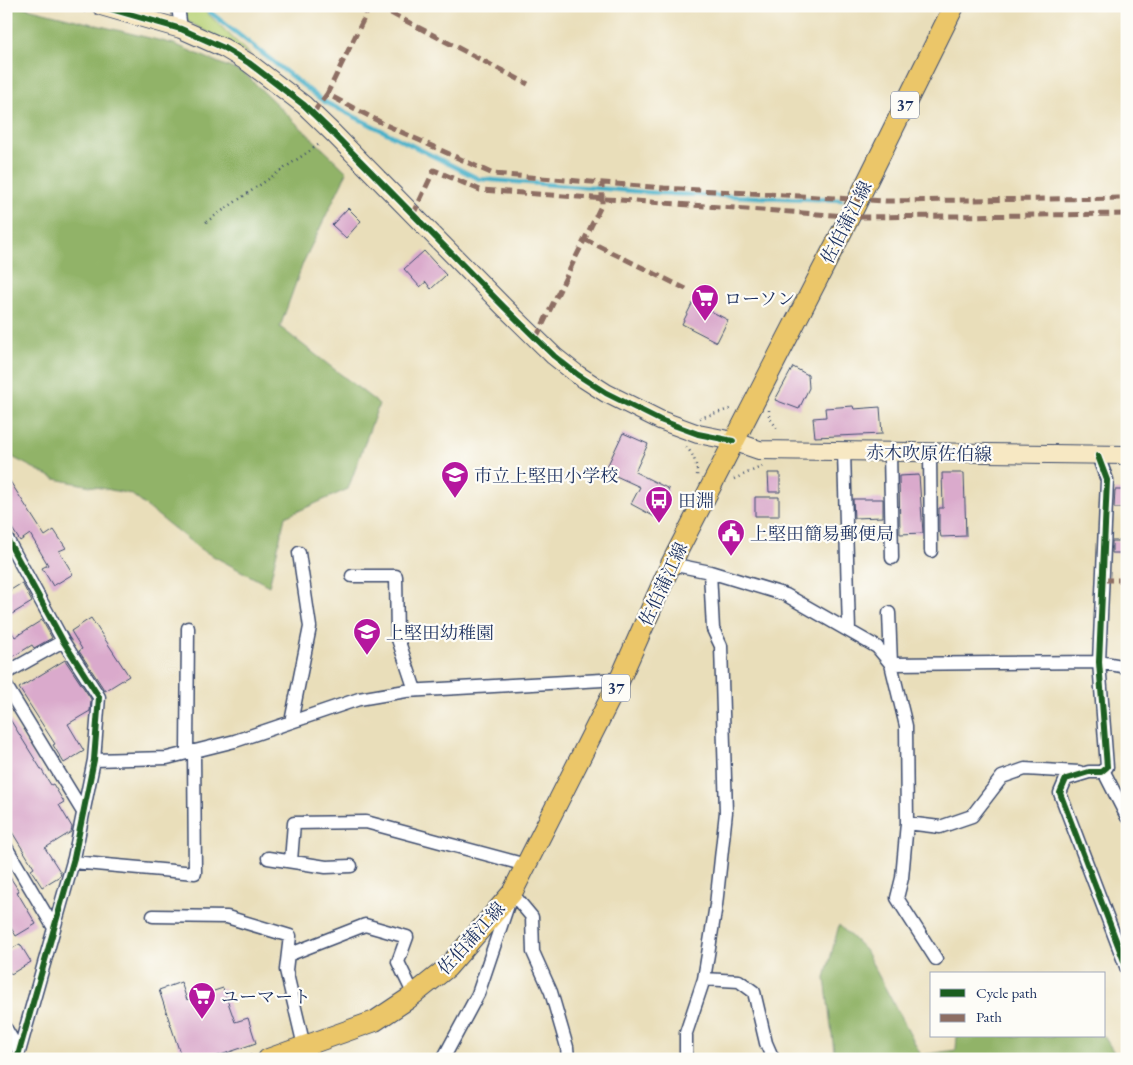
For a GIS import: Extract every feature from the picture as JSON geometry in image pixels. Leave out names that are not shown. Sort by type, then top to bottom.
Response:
[{"type":"main road","name":"佐伯蒲江線","points":[[264,1056],[304,1046],[375,1021],[414,995],[446,968],[512,893],[620,679],[671,564],[854,208],[954,6]]},
{"type":"street","points":[[178,6],[180,28]]},
{"type":"street","name":"赤木吹原佐伯線","points":[[96,10],[180,28],[224,48],[249,63],[304,105],[478,282],[554,356],[578,375],[606,393],[660,420],[698,434],[733,441],[759,450],[1127,455]]},
{"type":"street","points":[[844,452],[849,631]]},
{"type":"street","points":[[890,452],[892,558]]},
{"type":"street","points":[[930,453],[931,551]]},
{"type":"street","points":[[907,823],[940,827],[972,816],[1002,777],[1026,769],[1101,772],[1107,767],[1099,662],[1107,480],[1098,456]]},
{"type":"street","points":[[6,536],[63,641],[99,697],[94,760],[73,862],[18,1055]]},
{"type":"street","points":[[291,722],[310,628],[299,554]]},
{"type":"street","points":[[671,564],[710,572],[786,595],[876,647],[891,664]]},
{"type":"street","points":[[686,1059],[686,1033],[704,979],[716,905],[726,812],[722,646],[713,629],[710,572]]},
{"type":"street","points":[[352,576],[396,576],[397,636],[415,690]]},
{"type":"street","points":[[889,613],[891,664],[906,726],[907,823],[902,878],[898,898],[936,960]]},
{"type":"street","points":[[73,862],[195,873],[188,628]]},
{"type":"street","points":[[6,673],[63,641]]},
{"type":"street","points":[[891,664],[939,662],[1099,662],[1127,667]]},
{"type":"street","points":[[94,760],[168,758],[235,741],[359,699],[415,690],[620,679]]},
{"type":"street","points":[[6,686],[84,812]]},
{"type":"street","points":[[1103,770],[1127,817]]},
{"type":"street","points":[[1089,772],[1066,779],[1060,793],[1127,969]]},
{"type":"street","points":[[291,860],[294,823],[366,822],[526,865]]},
{"type":"street","points":[[6,847],[54,928]]},
{"type":"street","points":[[268,858],[291,860],[326,867],[351,866]]},
{"type":"street","points":[[443,1059],[478,994],[512,893]]},
{"type":"street","points":[[512,893],[532,917],[533,952],[551,992],[568,1059]]},
{"type":"street","points":[[153,916],[227,917],[290,936],[286,970],[304,1046]]},
{"type":"street","points":[[288,955],[365,925],[407,937],[398,962],[414,995]]},
{"type":"street","points":[[704,979],[739,981],[754,992],[766,1043],[773,1059]]},
{"type":"street","points":[[6,1029],[18,1055]]},
{"type":"path","points":[[65,6],[96,10]]},
{"type":"path","points":[[206,222],[334,134]]},
{"type":"path","points":[[700,418],[734,407]]},
{"type":"path","points":[[769,409],[769,417],[779,431]]},
{"type":"path","points":[[241,1059],[264,1056]]},
{"type":"green space","points":[[6,6],[19,6],[174,44],[245,74],[347,172],[303,263],[280,327],[379,404],[348,489],[285,517],[269,586],[200,549],[131,494],[55,479],[6,454]]},
{"type":"green space","points":[[156,6],[200,6],[251,56],[167,10]]},
{"type":"green space","points":[[839,925],[865,950],[921,1055],[956,1050],[957,1038],[1105,1038],[1118,1059],[835,1059],[825,978]]},
{"type":"building","points":[[348,208],[361,221],[346,238],[332,225]]},
{"type":"building","points":[[424,251],[446,275],[431,289],[426,282],[420,287],[404,269]]},
{"type":"building","name":"ローソン","points":[[693,302],[728,320],[717,342],[682,324]]},
{"type":"building","points":[[793,367],[808,375],[809,388],[799,409],[775,400]]},
{"type":"building","points":[[853,406],[854,409],[880,407],[882,434],[815,437],[813,418],[826,417],[825,408]]},
{"type":"building","points":[[623,433],[648,444],[635,472],[669,489],[655,517],[631,504],[640,487],[605,471]]},
{"type":"building","points":[[768,473],[780,473],[780,492],[769,492]]},
{"type":"building","points":[[942,473],[964,473],[966,536],[941,537],[939,532],[939,508],[943,508]]},
{"type":"building","points":[[6,475],[45,536],[54,530],[66,548],[59,551],[73,574],[53,586],[42,568],[48,565],[30,534],[20,541],[6,519]]},
{"type":"building","points":[[919,475],[923,533],[900,534],[899,476]]},
{"type":"building","points":[[1115,490],[1127,490],[1127,508],[1114,508]]},
{"type":"building","points":[[755,497],[779,497],[779,516],[755,516]]},
{"type":"building","points":[[853,499],[883,499],[883,517],[854,518]]},
{"type":"building","points":[[1112,541],[1127,541],[1127,553],[1112,553]]},
{"type":"building","points":[[22,583],[32,602],[12,614],[6,603],[6,593]]},
{"type":"building","points":[[91,618],[129,676],[105,691],[79,651],[82,649],[71,631]]},
{"type":"building","points":[[42,620],[52,638],[34,648],[32,645],[6,661],[6,623],[15,637]]},
{"type":"building","points":[[65,660],[91,699],[90,711],[68,724],[84,751],[64,763],[53,745],[55,744],[19,688]]},
{"type":"building","points":[[6,713],[51,785],[53,784],[64,802],[59,805],[72,827],[71,832],[45,848],[61,873],[60,876],[42,887],[31,870],[34,868],[12,832],[6,836]]},
{"type":"building","points":[[6,871],[36,924],[16,936],[6,920]]},
{"type":"building","points":[[20,944],[31,962],[11,974],[6,967],[6,952]]},
{"type":"building","name":"ユーマート","points":[[181,982],[187,1000],[223,988],[235,1022],[248,1018],[256,1043],[209,1059],[182,1059],[159,990]]},
{"type":"waterway","points":[[207,6],[210,12],[323,101],[479,179],[671,194],[841,200]]},
{"type":"marked path","points":[[370,6],[327,94],[386,125],[493,174],[664,188],[886,201],[1127,198]]},
{"type":"marked path","points":[[377,6],[528,84]]},
{"type":"marked path","points":[[566,6],[567,8],[570,6]]},
{"type":"marked path","points":[[313,113],[327,94]]},
{"type":"marked path","points":[[413,215],[434,170],[480,190],[860,217],[1127,214]]},
{"type":"marked path","points":[[536,338],[602,204],[602,183]]},
{"type":"marked path","points":[[584,239],[686,289]]},
{"type":"marked path","points":[[1102,580],[1127,580]]},
{"type":"cycle path","points":[[101,6],[181,29],[224,48],[249,63],[304,105],[504,307],[554,356],[578,375],[606,393],[660,420],[698,434],[733,441]]},
{"type":"cycle path","points":[[1098,456],[1107,480],[1099,662],[1107,767],[1101,772],[1089,772],[1066,779],[1060,793],[1127,969]]},
{"type":"cycle path","points":[[6,537],[63,641],[99,697],[94,760],[74,858],[17,1059]]},
{"type":"place","name":"ローソン","points":[[705,322]]},
{"type":"place","name":"市立上堅田小学校","points":[[455,499]]},
{"type":"place","name":"田淵","points":[[659,524]]},
{"type":"place","name":"上堅田簡易郵便局","points":[[731,557]]},
{"type":"place","name":"上堅田幼稚園","points":[[367,656]]},
{"type":"place","name":"ユーマート","points":[[202,1020]]}]
